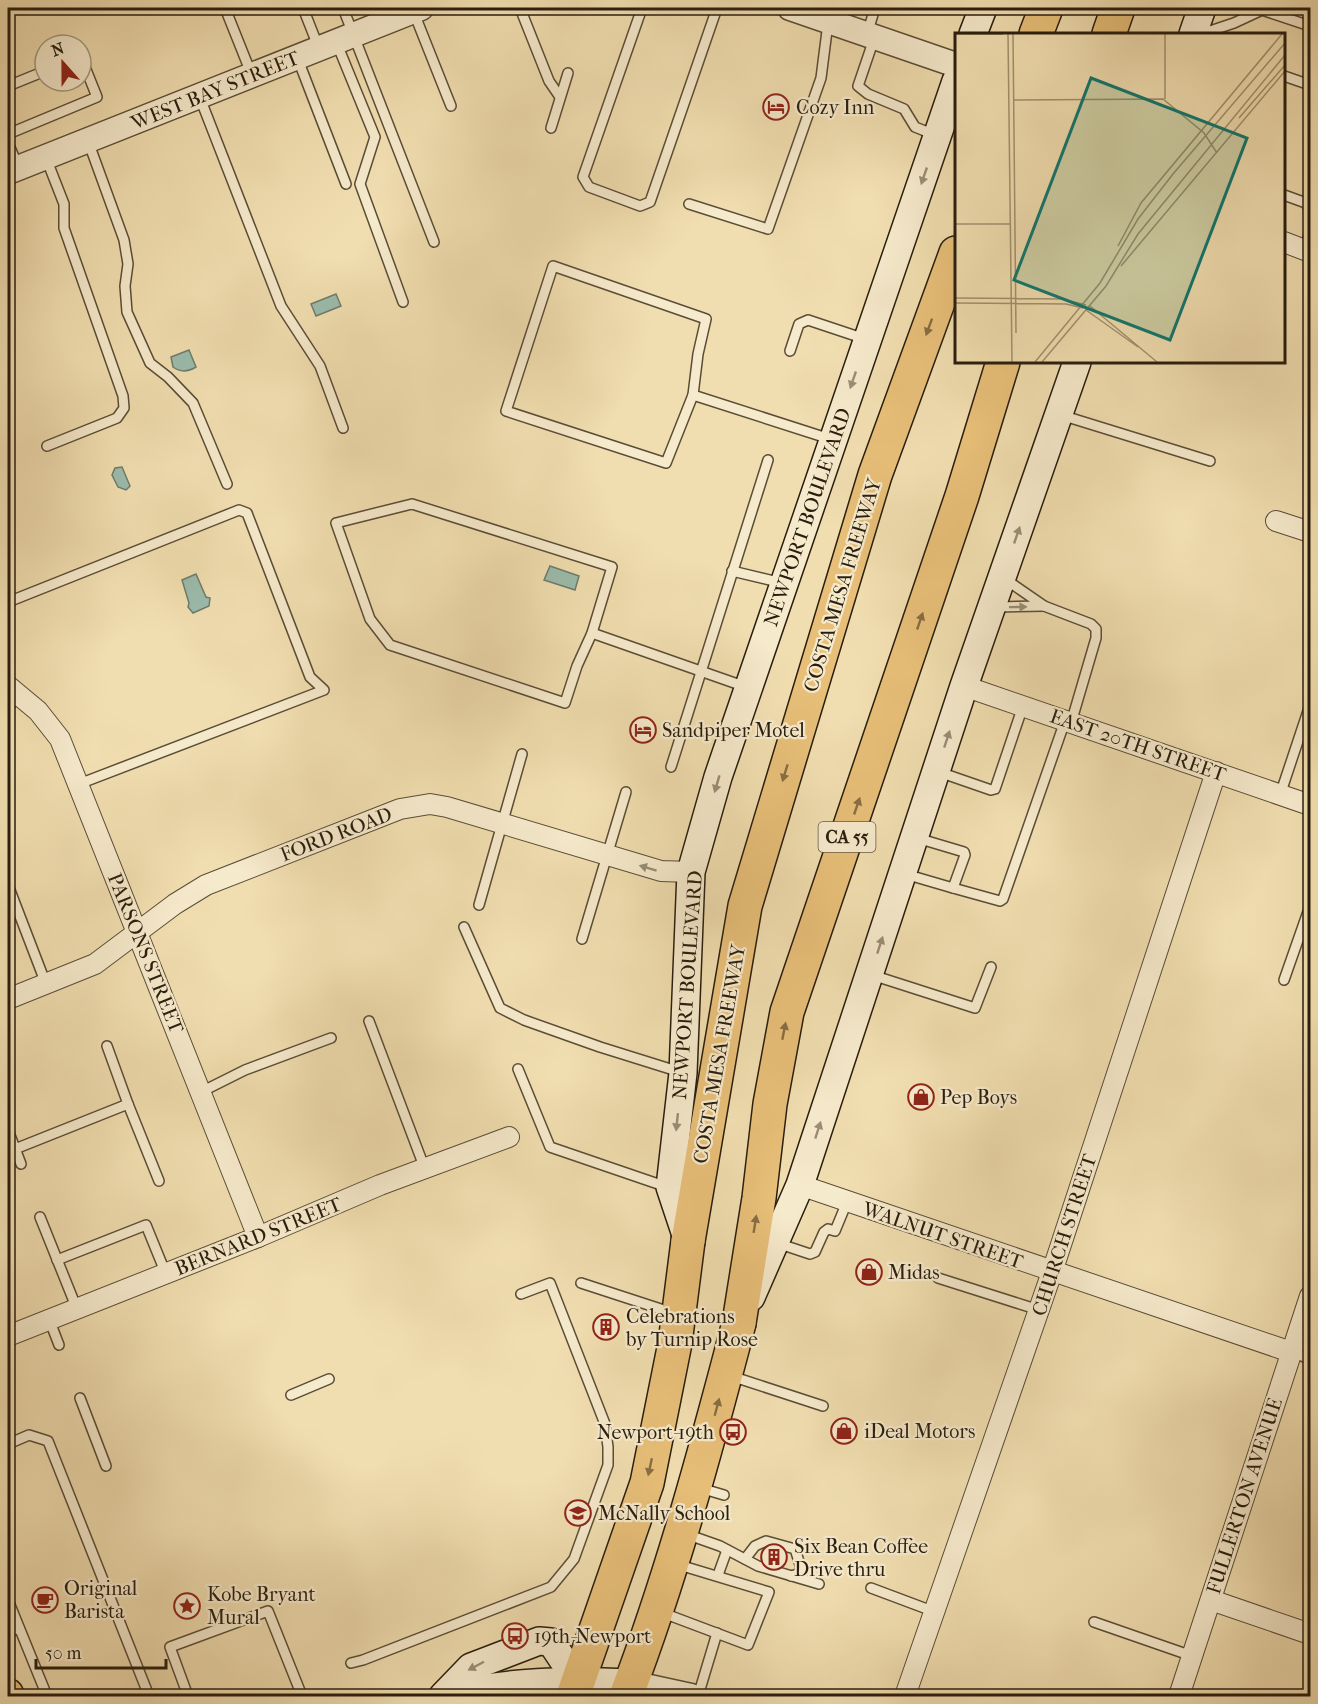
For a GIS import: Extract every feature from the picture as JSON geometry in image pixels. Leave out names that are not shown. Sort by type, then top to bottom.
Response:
[{"type":"highway","points":[[1036,33],[1046,8]]},
{"type":"highway","points":[[1109,33],[1118,8]]},
{"type":"highway","name":"COSTA MESA FREEWAY","points":[[688,1241],[745,906],[875,475],[955,258]]},
{"type":"highway","name":"CA 55","points":[[628,1690],[676,1547],[709,1491],[726,1374],[740,1323],[759,1198],[770,1104],[787,1012],[962,496],[1003,363]]},
{"type":"highway","name":"NEWPORT BOULEVARD","points":[[575,1689],[646,1483],[675,1343],[688,1241]]},
{"type":"main road","points":[[973,33],[983,8]]},
{"type":"main road","name":"NEWPORT BOULEVARD","points":[[688,1241],[670,1188],[683,1073],[691,872],[718,777],[955,87]]},
{"type":"main road","points":[[740,1323],[800,1185],[964,686],[1077,363]]},
{"type":"main road","points":[[443,1696],[471,1667],[540,1641],[551,1642],[575,1689]]},
{"type":"main road","points":[[443,1696],[509,1684],[628,1690]]},
{"type":"street","points":[[790,8],[955,64]]},
{"type":"street","name":"WEST BAY STREET","points":[[13,170],[417,9]]},
{"type":"street","points":[[1285,242],[1308,251]]},
{"type":"street","points":[[1276,521],[1311,532]]},
{"type":"street","name":"EAST 20TH STREET","points":[[964,686],[1311,805]]},
{"type":"street","name":"PARSONS STREET","points":[[12,696],[38,711],[60,739],[258,1237]]},
{"type":"street","name":"CHURCH STREET","points":[[905,1696],[1052,1272],[1216,772]]},
{"type":"street","name":"FORD ROAD","points":[[8,999],[95,964],[175,904],[206,885],[400,810],[430,804],[447,807],[661,871],[691,872]]},
{"type":"street","name":"BERNARD STREET","points":[[8,1336],[425,1168],[509,1137]]},
{"type":"street","name":"WALNUT STREET","points":[[800,1185],[1292,1352]]},
{"type":"street","name":"FULLERTON AVENUE","points":[[1179,1696],[1311,1296]]},
{"type":"street","points":[[1211,1600],[1311,1634]]},
{"type":"street","points":[[628,1690],[691,1696]]},
{"type":"lane","points":[[225,8],[252,75]]},
{"type":"lane","points":[[303,8],[434,242]]},
{"type":"lane","points":[[343,8],[326,46],[346,184]]},
{"type":"lane","points":[[520,8],[549,81],[560,97]]},
{"type":"lane","points":[[642,8],[583,177],[589,187],[640,206],[650,202],[717,8]]},
{"type":"lane","points":[[875,8],[871,35],[858,83],[860,89],[904,109],[915,127],[938,136]]},
{"type":"lane","points":[[417,9],[452,106]]},
{"type":"lane","points":[[1203,27],[1234,23],[1262,10],[1311,26]]},
{"type":"lane","points":[[689,204],[768,229],[820,78],[829,20]]},
{"type":"lane","points":[[326,46],[375,137],[360,184],[403,302]]},
{"type":"lane","points":[[551,128],[568,72]]},
{"type":"lane","points":[[8,86],[33,76]]},
{"type":"lane","points":[[1285,76],[1311,85]]},
{"type":"lane","points":[[8,134],[97,97],[93,87]]},
{"type":"lane","points":[[199,96],[281,306],[320,366],[343,428]]},
{"type":"lane","points":[[88,141],[124,240],[128,264],[124,286],[127,312],[150,363],[168,377],[193,403],[227,484]]},
{"type":"lane","points":[[8,143],[13,170]]},
{"type":"lane","points":[[46,157],[64,204],[64,228],[123,396],[124,408],[117,418],[47,446]]},
{"type":"lane","points":[[1285,195],[1306,203],[1311,211]]},
{"type":"lane","points":[[1308,251],[1311,230]]},
{"type":"lane","points":[[553,266],[706,319],[698,354],[693,395],[666,463],[506,411],[553,266]]},
{"type":"lane","points":[[790,351],[799,324],[808,320],[867,340]]},
{"type":"lane","points":[[693,395],[833,440]]},
{"type":"lane","points":[[1059,414],[1210,461]]},
{"type":"lane","points":[[671,767],[768,460]]},
{"type":"lane","points":[[412,504],[612,567],[592,633],[577,666],[565,703],[390,645],[370,619],[336,524],[412,504]]},
{"type":"lane","points":[[8,602],[239,510],[247,513],[310,677],[324,690],[79,784]]},
{"type":"lane","points":[[732,571],[785,583]]},
{"type":"lane","points":[[903,874],[1000,901],[1003,899],[1068,722],[1096,638],[1096,629],[1091,624],[1044,606],[1002,577]]},
{"type":"lane","points":[[992,607],[1044,606]]},
{"type":"lane","points":[[592,633],[749,687]]},
{"type":"lane","points":[[1280,795],[1311,705]]},
{"type":"lane","points":[[937,771],[991,790],[995,789],[1023,706]]},
{"type":"lane","points":[[479,905],[522,754]]},
{"type":"lane","points":[[582,939],[626,792]]},
{"type":"lane","points":[[915,838],[964,852],[953,888]]},
{"type":"lane","points":[[8,885],[46,984]]},
{"type":"lane","points":[[1284,980],[1311,906]]},
{"type":"lane","points":[[464,927],[500,1008],[524,1020],[600,1047],[664,1069],[683,1073]]},
{"type":"lane","points":[[870,974],[975,1008],[991,967]]},
{"type":"lane","points":[[369,1021],[425,1168]]},
{"type":"lane","points":[[201,1092],[246,1070],[331,1038]]},
{"type":"lane","points":[[106,1046],[159,1181]]},
{"type":"lane","points":[[518,1069],[550,1147],[670,1188]]},
{"type":"lane","points":[[15,1149],[128,1104]]},
{"type":"lane","points":[[8,1130],[21,1164]]},
{"type":"lane","points":[[775,1242],[810,1254],[815,1252],[824,1232],[828,1229],[835,1230],[847,1202]]},
{"type":"lane","points":[[40,1217],[76,1309]]},
{"type":"lane","points":[[57,1260],[146,1225],[166,1274]]},
{"type":"lane","points":[[938,1278],[1039,1310]]},
{"type":"lane","points":[[351,1663],[551,1587],[574,1559],[608,1465],[605,1424],[550,1283],[521,1294]]},
{"type":"lane","points":[[581,1283],[679,1315]]},
{"type":"lane","points":[[49,1319],[59,1345]]},
{"type":"lane","points":[[1292,1352],[1311,1359]]},
{"type":"lane","points":[[726,1374],[823,1406]]},
{"type":"lane","points":[[291,1395],[329,1379]]},
{"type":"lane","points":[[80,1398],[106,1466]]},
{"type":"lane","points":[[8,1444],[29,1435],[48,1441],[149,1696]]},
{"type":"lane","points":[[745,1559],[755,1546],[766,1541],[795,1550],[801,1568],[798,1574],[791,1576]]},
{"type":"lane","points":[[676,1547],[727,1550],[758,1566],[819,1584]]},
{"type":"lane","points":[[656,1610],[748,1645],[768,1592],[718,1575],[676,1547]]},
{"type":"lane","points":[[718,1575],[727,1550]]},
{"type":"lane","points":[[871,1588],[935,1612]]},
{"type":"lane","points":[[8,1600],[47,1696]]},
{"type":"lane","points":[[188,1696],[170,1647],[268,1611],[302,1696]]},
{"type":"lane","points":[[1094,1622],[1192,1656]]},
{"type":"lane","points":[[8,1632],[19,1628]]},
{"type":"lane","points":[[698,1696],[717,1633]]},
{"type":"shaded area","points":[[336,294],[341,306],[316,316],[311,304]]},
{"type":"shaded area","points":[[189,350],[196,367],[184,371],[173,367],[171,357]]},
{"type":"shaded area","points":[[122,467],[130,486],[126,490],[118,487],[112,475],[115,468]]},
{"type":"shaded area","points":[[550,566],[579,576],[575,590],[544,580]]},
{"type":"shaded area","points":[[196,574],[206,597],[210,598],[209,606],[193,613],[188,607],[189,603],[182,580]]},
{"type":"place","name":"Cozy Inn","points":[[776,107]]},
{"type":"place","name":"Sandpiper Motel","points":[[643,730]]},
{"type":"place","name":"Pep Boys","points":[[921,1097]]},
{"type":"place","name":"Midas","points":[[869,1272]]},
{"type":"place","name":"Celebrations by Turnip Rose","points":[[606,1327]]},
{"type":"place","name":"iDeal Motors","points":[[844,1431]]},
{"type":"place","name":"Newport-19th","points":[[733,1432]]},
{"type":"place","name":"McNally School","points":[[578,1513]]},
{"type":"place","name":"Six Bean Coffee Drive thru","points":[[774,1557]]},
{"type":"place","name":"Original Barista","points":[[45,1600]]},
{"type":"place","name":"Kobe Bryant Mural","points":[[187,1606]]},
{"type":"place","name":"19th-Newport","points":[[515,1636]]}]
